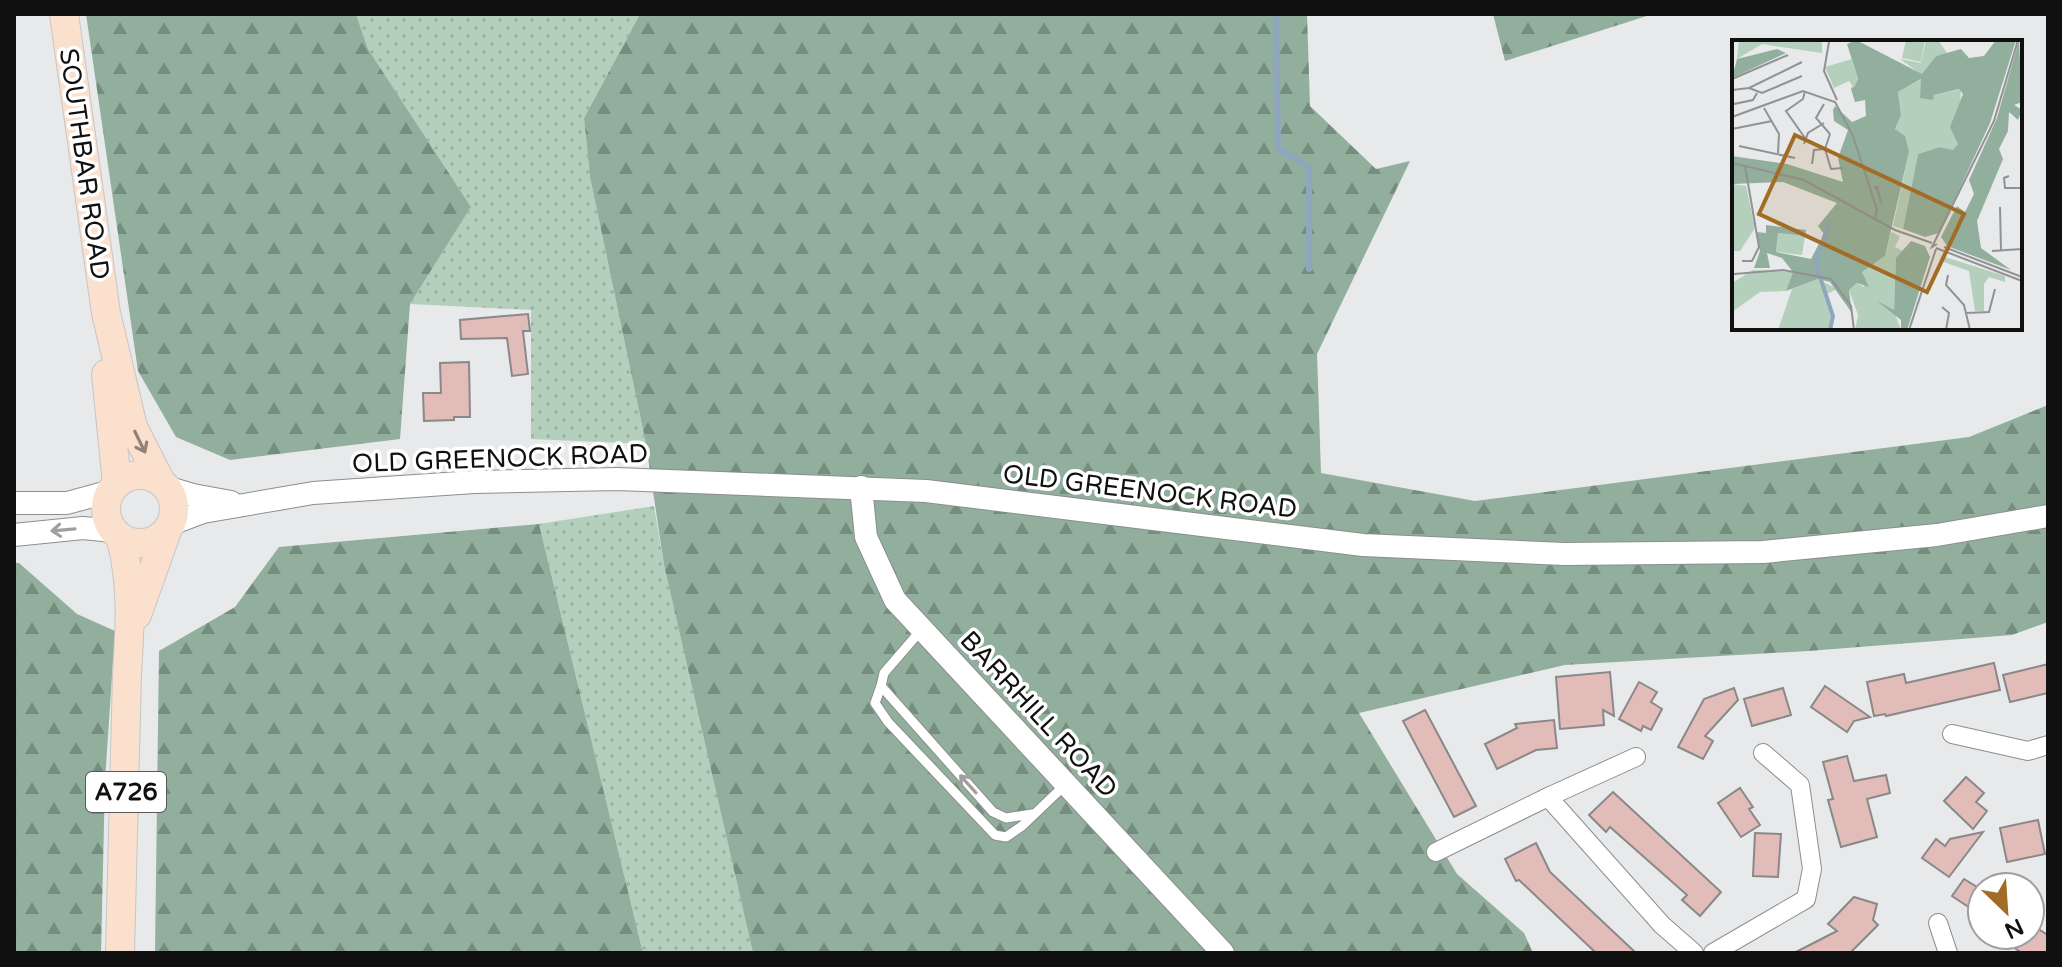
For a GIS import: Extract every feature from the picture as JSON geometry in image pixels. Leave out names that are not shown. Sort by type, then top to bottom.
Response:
[{"type":"main road","name":"SOUTHBAR ROAD","points":[[64,14],[106,313],[133,427],[163,485]]},
{"type":"main road","name":"SOUTHBAR ROAD","points":[[106,313],[106,389],[114,487]]},
{"type":"main road","points":[[139,475],[150,476],[163,485],[174,504],[169,527],[160,538],[141,544],[117,535],[105,511],[114,487],[127,477],[139,475]]},
{"type":"main road","name":"A726","points":[[132,631],[169,527]]},
{"type":"main road","name":"A726","points":[[117,535],[130,575],[132,631],[127,674],[120,953]]},
{"type":"street","name":"OLD GREENOCK ROAD","points":[[169,527],[203,512],[313,493],[474,482],[617,479],[926,491],[1363,545],[1564,554],[1763,552],[1937,535],[2048,516]]},
{"type":"street","name":"OLD GREENOCK ROAD","points":[[163,485],[193,495],[244,504]]},
{"type":"street","points":[[14,503],[67,503],[114,487]]},
{"type":"street","name":"BARRHILL ROAD","points":[[861,487],[866,537],[895,600],[1223,953]]},
{"type":"street","points":[[14,535],[83,528],[117,535]]},
{"type":"street","points":[[1952,734],[2028,751],[2048,745]]},
{"type":"street","points":[[1713,953],[1806,899],[1812,869],[1800,785],[1763,753]]},
{"type":"street","points":[[1436,852],[1636,757]]},
{"type":"street","points":[[1548,797],[1662,925],[1694,953]]},
{"type":"street","points":[[1938,923],[1948,953]]},
{"type":"lane","points":[[922,629],[884,673],[875,703],[888,722],[982,825],[995,835],[1006,837],[1066,784]]},
{"type":"lane","points":[[881,686],[993,812],[1006,818],[1032,814]]},
{"type":"green space","points":[[86,14],[356,14],[368,49],[471,207],[410,304],[400,439],[230,460],[176,437],[138,371]]},
{"type":"green space","points":[[356,14],[640,14],[584,118],[590,177],[646,444],[531,439],[531,310],[410,304],[471,207],[368,49]]},
{"type":"green space","points":[[640,14],[1307,14],[1310,106],[1376,169],[1410,161],[1317,354],[1321,473],[1475,501],[1969,437],[2048,405],[2048,622],[2012,635],[1565,665],[1359,713],[1457,874],[1524,933],[1533,953],[753,953],[664,565],[646,444],[590,177],[584,118]]},
{"type":"green space","points":[[1493,14],[1653,14],[1505,61]]},
{"type":"green space","points":[[654,506],[664,565],[753,953],[643,953],[539,524]]},
{"type":"green space","points":[[539,524],[643,953],[155,953],[159,651],[235,607],[279,547]]},
{"type":"green space","points":[[14,563],[19,563],[77,614],[115,631],[105,781],[101,953],[14,953]]},
{"type":"building","points":[[528,314],[530,331],[523,331],[528,374],[512,376],[507,338],[461,339],[460,320]]},
{"type":"building","points":[[469,362],[470,417],[424,421],[423,393],[441,393],[440,363]]},
{"type":"building","points":[[1994,663],[2000,690],[1886,716],[1874,716],[1867,682],[1904,674],[1906,683]]},
{"type":"building","points":[[2048,664],[2048,693],[2010,702],[2003,675]]},
{"type":"building","points":[[1610,672],[1614,716],[1603,710],[1604,725],[1560,729],[1556,677]]},
{"type":"building","points":[[1639,682],[1657,692],[1651,702],[1662,709],[1651,730],[1643,726],[1641,731],[1619,719]]},
{"type":"building","points":[[1825,686],[1870,717],[1854,721],[1847,732],[1811,707]]},
{"type":"building","points":[[1734,688],[1738,700],[1705,736],[1713,741],[1703,759],[1678,747],[1704,699]]},
{"type":"building","points":[[1783,688],[1791,715],[1752,726],[1744,699]]},
{"type":"building","points":[[1425,710],[1476,806],[1454,817],[1403,721]]},
{"type":"building","points":[[1554,720],[1557,748],[1536,750],[1497,769],[1485,744],[1517,728],[1515,724]]},
{"type":"building","points":[[1847,756],[1854,781],[1886,775],[1890,793],[1867,799],[1877,837],[1841,847],[1828,800],[1833,799],[1823,762]]},
{"type":"building","points":[[1966,777],[1984,793],[1976,802],[1987,811],[1973,829],[1944,801]]},
{"type":"building","points":[[1740,788],[1753,807],[1749,809],[1760,825],[1741,837],[1718,803]]},
{"type":"building","points":[[1613,792],[1721,892],[1700,916],[1682,900],[1687,895],[1610,827],[1606,832],[1589,815]]},
{"type":"building","points":[[2038,820],[2045,854],[2007,862],[2000,828]]},
{"type":"building","points":[[1983,832],[1949,877],[1922,858],[1936,839],[1945,846],[1950,839]]},
{"type":"building","points":[[1755,833],[1781,834],[1778,877],[1753,876]]},
{"type":"building","points":[[1536,843],[1550,872],[1636,953],[1596,953],[1519,880],[1516,881],[1505,859]]},
{"type":"building","points":[[1964,879],[1966,880],[1966,905],[1952,896]]},
{"type":"building","points":[[1854,897],[1877,904],[1873,920],[1878,925],[1850,953],[1794,953],[1837,931],[1828,924]]},
{"type":"building","points":[[2048,935],[2048,953],[2019,951],[2046,951]]},
{"type":"waterway","points":[[1276,14],[1278,148],[1309,167],[1309,269]]}]
